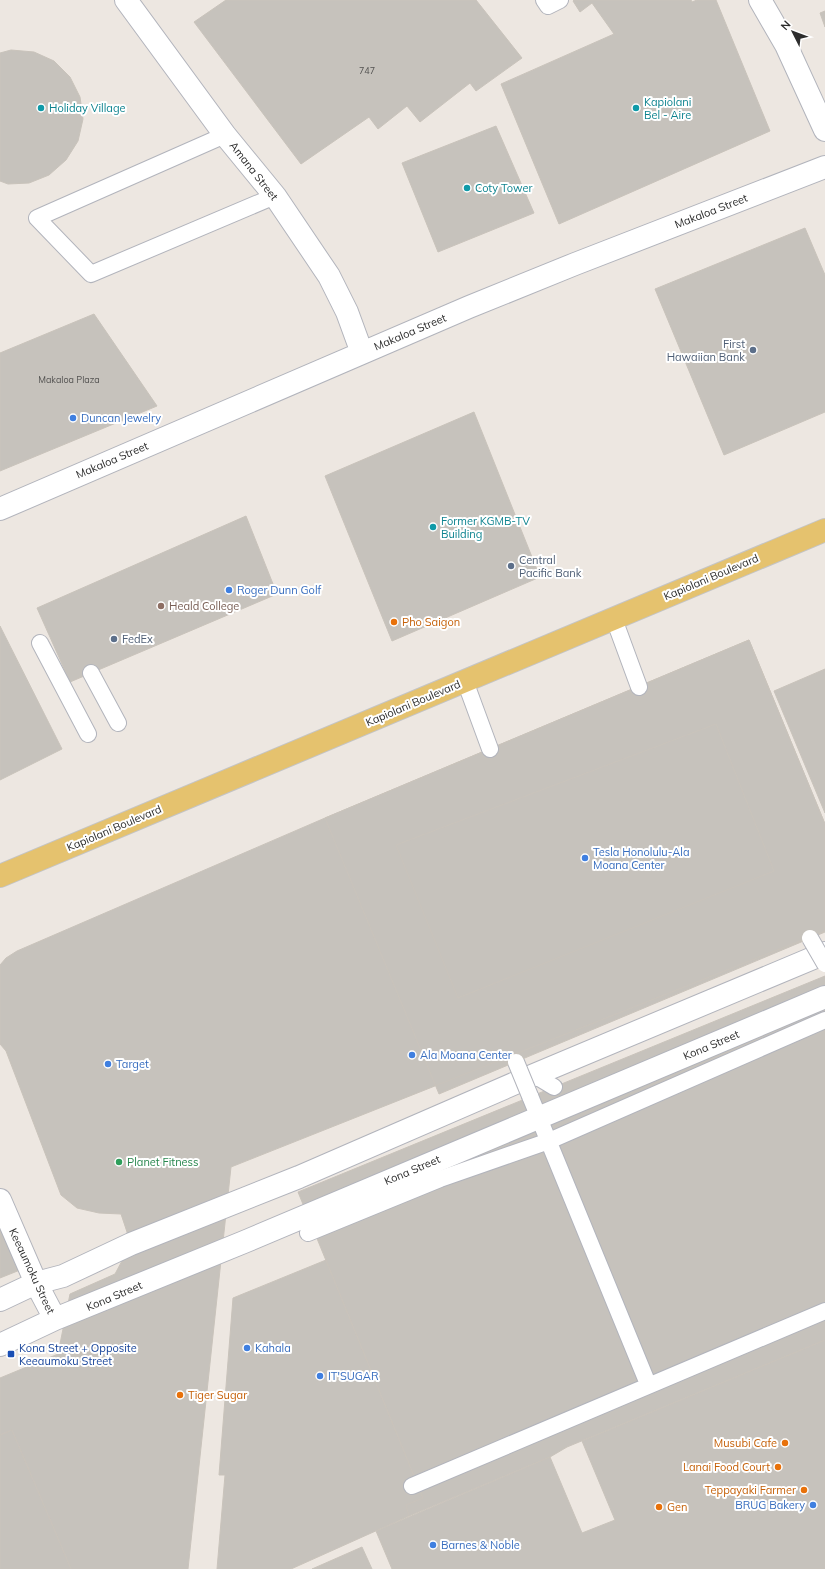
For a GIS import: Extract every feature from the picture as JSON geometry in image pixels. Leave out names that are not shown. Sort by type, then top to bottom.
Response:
[{"type":"main road","name":"Kapiolani Boulevard","points":[[0,876],[825,530]]},
{"type":"street","name":"Amana Street","points":[[126,0],[225,135],[275,196],[329,276],[347,312],[362,353]]},
{"type":"street","points":[[760,0],[786,45],[825,130]]},
{"type":"street","name":"Makaloa Street","points":[[0,509],[362,353],[575,264],[825,167]]},
{"type":"street","points":[[0,1300],[36,1284],[63,1276],[132,1244],[306,1173],[532,1086],[818,946]]},
{"type":"street","name":"Kona Street","points":[[0,1345],[55,1319],[251,1239],[825,996]]},
{"type":"street","name":"Keeaumoku Street","points":[[0,1200],[36,1284],[55,1319]]},
{"type":"lane","points":[[544,0],[548,6],[560,0]]},
{"type":"lane","points":[[225,135],[37,218],[92,274],[275,196]]},
{"type":"lane","points":[[614,619],[639,687]]},
{"type":"lane","points":[[40,643],[88,734]]},
{"type":"lane","points":[[91,673],[118,723]]},
{"type":"lane","points":[[465,681],[490,750]]},
{"type":"lane","points":[[818,946],[825,964]]},
{"type":"lane","points":[[617,1075],[761,1018],[783,1039]]},
{"type":"lane","points":[[308,1233],[440,1179],[549,1141],[825,1020]]},
{"type":"lane","points":[[516,1062],[532,1086],[549,1141],[648,1384]]},
{"type":"lane","points":[[532,1086],[554,1087]]},
{"type":"lane","points":[[412,1486],[825,1311]]},
{"type":"building","points":[[226,0],[476,0],[522,58],[476,91],[470,83],[420,122],[407,106],[378,129],[369,117],[301,164],[194,22]]},
{"type":"building","name":"Kapiolani Bel - Aire","points":[[691,0],[692,2],[697,0],[716,0],[770,131],[559,224],[501,84],[614,34],[592,3],[580,12],[573,1]]},
{"type":"building","points":[[825,11],[825,27],[820,13]]},
{"type":"building","name":"Holiday Village","points":[[11,50],[34,52],[54,61],[70,77],[80,97],[83,119],[78,141],[66,160],[49,175],[29,183],[8,184],[0,181],[0,53]]},
{"type":"building","name":"Coty Tower","points":[[496,126],[534,213],[438,252],[402,163]]},
{"type":"building","name":"First Hawaiian Bank","points":[[805,228],[825,275],[825,412],[724,455],[655,289]]},
{"type":"building","points":[[94,314],[157,406],[0,471],[0,353]]},
{"type":"building","name":"Former KGMB-TV Building","points":[[474,412],[540,577],[392,641],[325,476]]},
{"type":"building","points":[[246,516],[277,594],[70,682],[37,608]]},
{"type":"building","points":[[0,626],[62,749],[0,780]]},
{"type":"building","points":[[749,640],[825,824],[825,931],[231,1167],[188,1569],[71,1569],[12,1430],[0,1435],[0,1378],[58,1354],[70,1294],[115,1274],[131,1244],[121,1214],[99,1213],[77,1208],[61,1195],[6,1051],[0,1044],[0,965],[6,958],[17,951],[325,818]]},
{"type":"building","points":[[749,640],[825,824],[825,932],[439,1094],[325,818]]},
{"type":"building","points":[[825,669],[825,813],[774,691]]},
{"type":"building","name":"Tesla Honolulu-Ala Moana Center","points":[[716,724],[774,871],[458,998],[396,845]]},
{"type":"building","points":[[825,976],[825,1340],[567,1447],[550,1457],[409,1516],[406,1505],[423,1498],[298,1192]]},
{"type":"building","points":[[0,1221],[20,1270],[0,1278]]},
{"type":"building","points":[[326,1260],[423,1498],[406,1505],[409,1516],[291,1569],[217,1569],[225,1475],[219,1475],[233,1298]]},
{"type":"building","points":[[825,1340],[825,1569],[392,1569],[376,1531],[550,1457],[582,1533],[615,1520],[582,1441]]},
{"type":"building","points":[[12,1430],[71,1569],[0,1569],[0,1435]]},
{"type":"building","points":[[362,1547],[372,1569],[312,1569]]},
{"type":"place","name":"Holiday Village","points":[[41,108]]},
{"type":"place","name":"Kapiolani Bel - Aire","points":[[636,108]]},
{"type":"place","name":"Coty Tower","points":[[467,188]]},
{"type":"place","name":"First Hawaiian Bank","points":[[753,350]]},
{"type":"place","name":"Duncan Jewelry","points":[[73,418]]},
{"type":"place","name":"Former KGMB-TV Building","points":[[433,527]]},
{"type":"place","name":"Central Pacific Bank","points":[[511,566]]},
{"type":"place","name":"Roger Dunn Golf","points":[[229,590]]},
{"type":"place","name":"Heald College","points":[[161,606]]},
{"type":"place","name":"Pho Saigon","points":[[394,622]]},
{"type":"place","name":"FedEx","points":[[114,639]]},
{"type":"place","name":"Tesla Honolulu-Ala Moana Center","points":[[585,858]]},
{"type":"place","name":"Ala Moana Center","points":[[412,1055]]},
{"type":"place","name":"Target","points":[[108,1064]]},
{"type":"place","name":"Planet Fitness","points":[[119,1162]]},
{"type":"place","name":"Kahala","points":[[247,1348]]},
{"type":"place","name":"Kona Street + Opposite Keeaumoku Street","points":[[11,1354]]},
{"type":"place","name":"IT'SUGAR","points":[[320,1376]]},
{"type":"place","name":"Tiger Sugar","points":[[180,1395]]},
{"type":"place","name":"Musubi Cafe","points":[[785,1443]]},
{"type":"place","name":"Lanai Food Court","points":[[778,1467]]},
{"type":"place","name":"Teppayaki Farmer","points":[[804,1490]]},
{"type":"place","name":"BRUG Bakery","points":[[813,1505]]},
{"type":"place","name":"Gen","points":[[659,1507]]},
{"type":"place","name":"Barnes & Noble","points":[[433,1545]]}]
